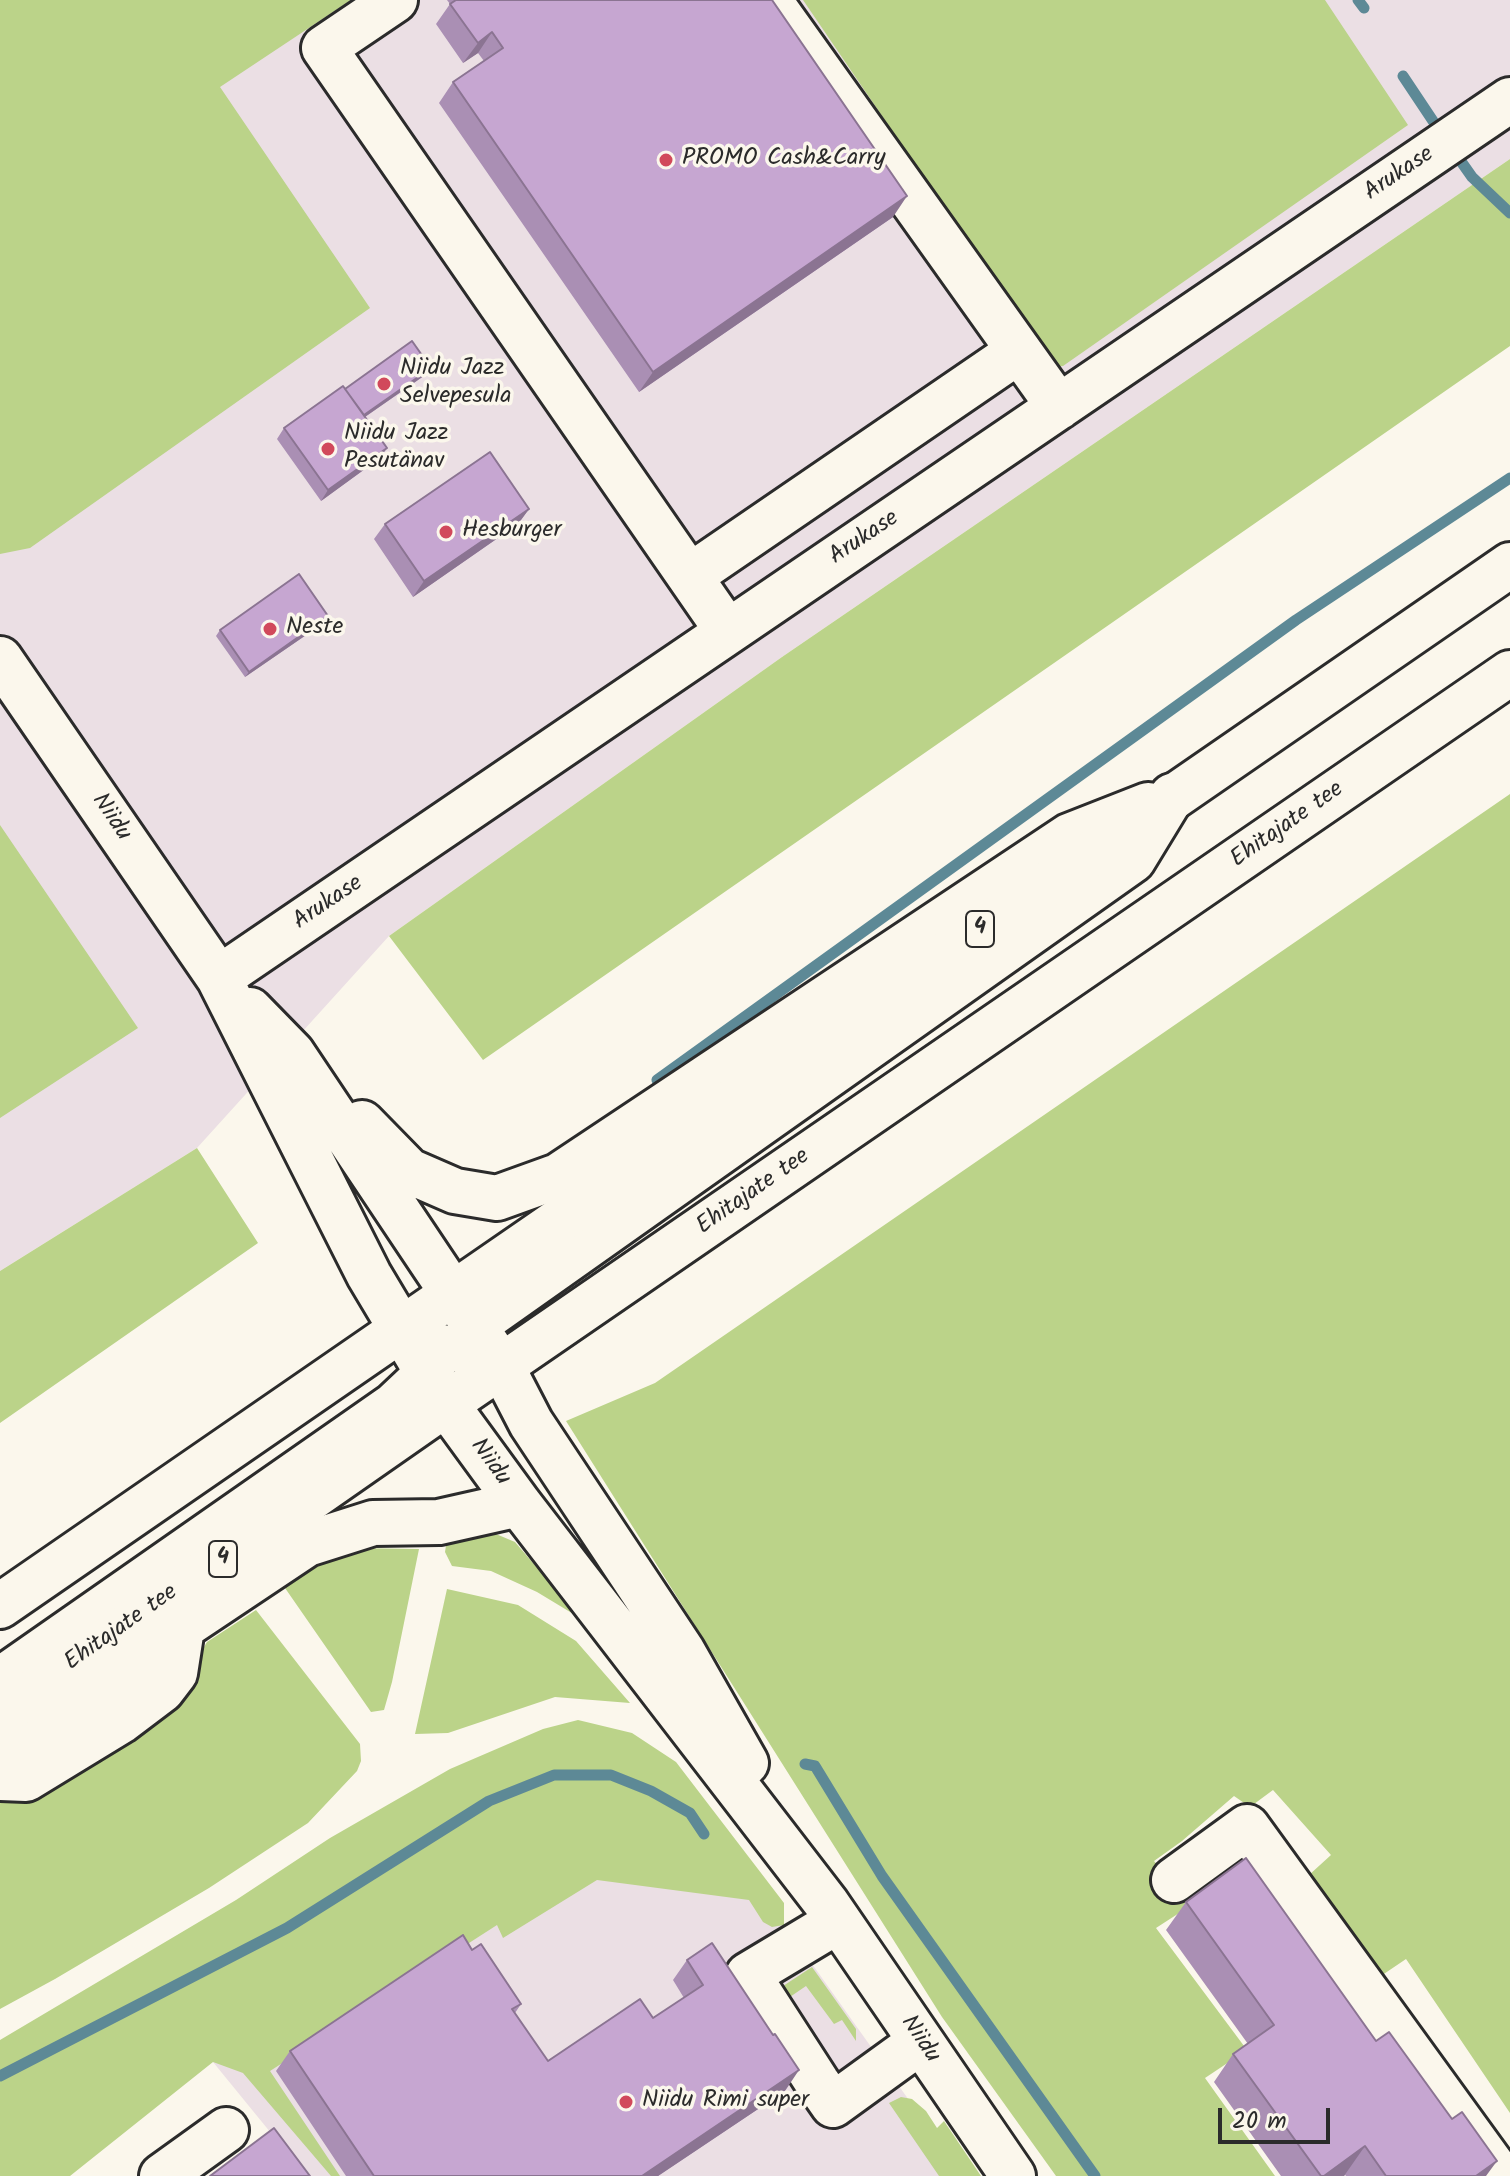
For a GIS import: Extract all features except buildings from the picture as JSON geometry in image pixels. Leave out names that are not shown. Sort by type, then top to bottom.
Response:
[{"type":"main road","points":[[395,0],[324,48],[728,632]]},
{"type":"main road","points":[[769,0],[1059,407]]},
{"type":"main road","name":"Arukase","points":[[219,978],[1510,100]]},
{"type":"main road","points":[[690,576],[1019,351]]},
{"type":"main road","name":"4","points":[[0,1606],[402,1329],[463,1311],[1172,796],[1510,565]]},
{"type":"main road","name":"Niidu","points":[[3,669],[219,978],[369,1275],[438,1389],[519,1504],[832,1912],[1013,2176]]},
{"type":"main road","name":"Ehitajate tee","points":[[0,1715],[438,1389],[502,1367],[1510,673]]},
{"type":"main road","points":[[292,1053],[409,1171],[455,1191],[497,1198],[558,1176],[1069,836],[1172,796]]},
{"type":"main road","name":"Niidu","points":[[219,978],[292,1053],[502,1367],[531,1423],[683,1652],[832,1912]]},
{"type":"main road","points":[[0,1680],[394,1405],[438,1389],[463,1311]]},
{"type":"main road","points":[[0,1749],[307,1544],[373,1523],[439,1522],[519,1504]]},
{"type":"main road","points":[[0,1579],[93,1541]]},
{"type":"main road","points":[[0,1778],[26,1779],[121,1721],[162,1690],[175,1673],[182,1628]]},
{"type":"main road","points":[[1174,1880],[1247,1827],[1500,2176]]},
{"type":"main road","points":[[832,1912],[748,1975],[817,2082],[833,2105],[920,2042]]},
{"type":"main road","points":[[162,2176],[226,2130]]},
{"type":"shaded area","points":[[0,0],[1510,0],[1510,159],[782,657],[389,936],[197,1148],[0,1271]]},
{"type":"shaded area","points":[[591,1790],[775,1912],[963,2176],[306,2176],[213,2062],[190,2009]]},
{"type":"green space","points":[[0,0],[351,0],[220,87],[370,308],[30,548],[0,554]]},
{"type":"green space","points":[[803,0],[1325,0],[1408,125],[1063,366],[1053,367]]},
{"type":"green space","points":[[1510,159],[1510,346],[483,1060],[389,936],[782,657]]},
{"type":"green space","points":[[1510,794],[1510,2113],[1406,1959],[1372,1982],[1306,1885],[1309,1875],[1331,1855],[1273,1790],[1250,1807],[1234,1796],[1154,1861],[1190,1906],[1156,1928],[1247,2050],[1205,2078],[1275,2176],[1056,2176],[942,2017],[566,1421],[655,1383]]},
{"type":"green space","points":[[0,825],[138,1028],[0,1118]]},
{"type":"green space","points":[[197,1148],[258,1243],[0,1423],[0,1271]]},
{"type":"green space","points":[[480,1533],[496,1534],[515,1542],[580,1618],[537,1592],[491,1571],[452,1566],[445,1552],[447,1539]]},
{"type":"green space","points":[[349,1548],[419,1549],[384,1710],[371,1712],[285,1588],[295,1580],[291,1574]]},
{"type":"green space","points":[[447,1589],[518,1605],[576,1641],[630,1703],[555,1697],[448,1733],[415,1734]]},
{"type":"green space","points":[[256,1610],[360,1744],[361,1761],[357,1771],[308,1823],[209,1888],[0,2009],[0,1794],[179,1688],[207,1642]]},
{"type":"green space","points":[[578,1720],[632,1733],[676,1762],[784,1903],[784,1925],[772,1927],[763,1922],[749,1900],[597,1880],[503,1938],[497,1925],[270,2071],[340,2176],[331,2176],[243,2073],[213,2062],[70,2176],[0,2176],[0,2040],[236,1900],[330,1838],[450,1769],[543,1729]]},
{"type":"green space","points":[[812,1967],[856,2029],[856,2041],[842,2020],[834,2024],[806,1986],[784,2001],[777,1990]]},
{"type":"green space","points":[[901,2097],[912,2099],[926,2111],[937,2128],[944,2121],[981,2176],[939,2176],[889,2103]]},
{"type":"waterway","points":[[1358,0],[1364,8]]},
{"type":"waterway","points":[[1403,76],[1433,121]]},
{"type":"waterway","points":[[1460,160],[1472,177],[1510,213]]},
{"type":"waterway","points":[[657,1080],[1296,620],[1510,478]]},
{"type":"waterway","points":[[805,1764],[815,1766],[882,1876],[1095,2176]]},
{"type":"waterway","points":[[0,2076],[287,1928],[489,1801],[554,1775],[611,1775],[651,1791],[690,1813],[704,1834]]},
{"type":"place","name":"PROMO Cash&Carry","points":[[666,160]]},
{"type":"place","name":"Niidu Jazz Selvepesula","points":[[384,384]]},
{"type":"place","name":"Niidu Jazz Pesutänav","points":[[328,449]]},
{"type":"place","name":"Hesburger","points":[[446,532]]},
{"type":"place","name":"Neste","points":[[270,629]]},
{"type":"place","name":"Niidu Rimi super","points":[[626,2102]]}]
